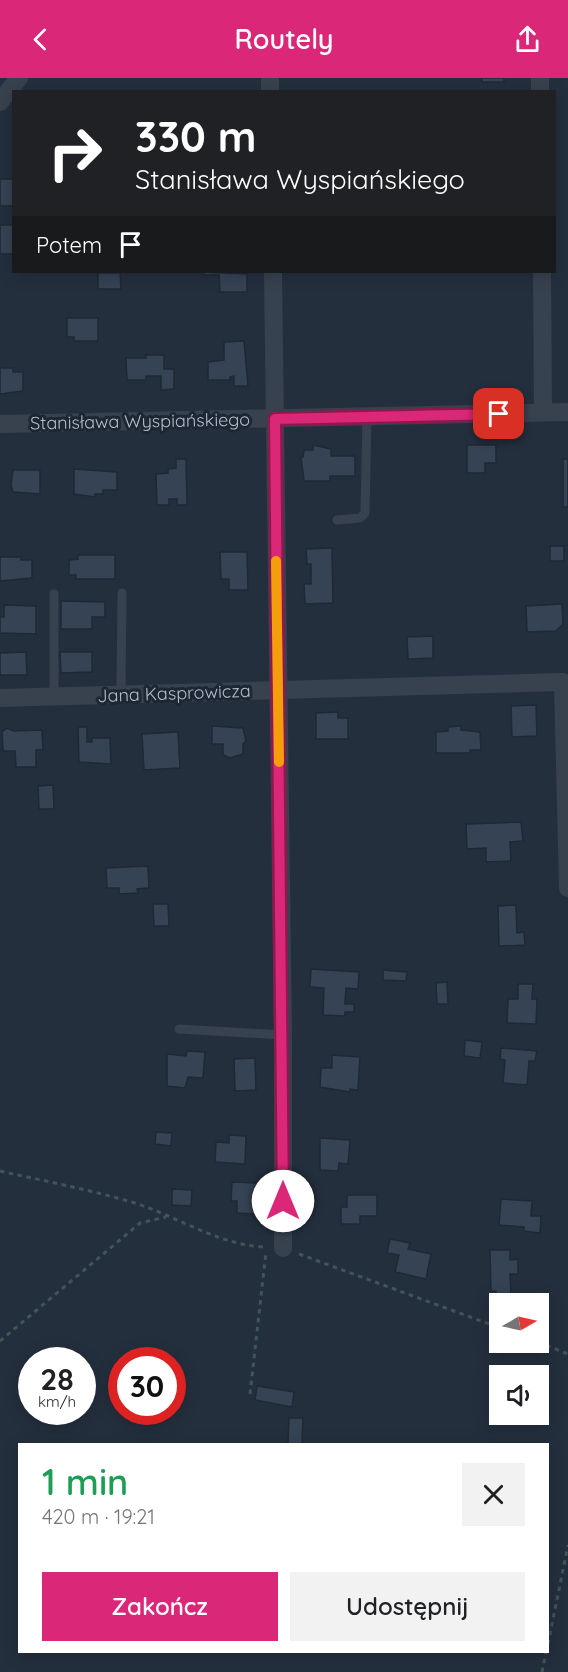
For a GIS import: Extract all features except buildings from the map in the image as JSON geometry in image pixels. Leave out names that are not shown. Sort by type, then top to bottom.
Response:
[{"type":"street","points":[[0,102],[19,78]]},
{"type":"street","points":[[273,273],[283,1035],[275,1247]]},
{"type":"street","points":[[542,273],[543,412]]},
{"type":"street","name":"Stanisława Wyspiańskiego","points":[[0,424],[568,412]]},
{"type":"street","name":"Jana Kasprowicza","points":[[0,698],[563,682],[568,888]]},
{"type":"lane","points":[[337,520],[360,518],[365,513],[367,417]]},
{"type":"lane","points":[[121,694],[122,593]]},
{"type":"lane","points":[[54,594],[54,697]]},
{"type":"lane","points":[[179,1029],[283,1035]]},
{"type":"path","points":[[0,1171],[136,1203],[252,1247],[275,1247],[489,1324]]},
{"type":"path","points":[[0,1341],[140,1223],[168,1216]]},
{"type":"path","points":[[250,1394],[275,1247]]},
{"type":"path","points":[[549,1346],[568,1354]]},
{"type":"path","points":[[549,1639],[568,1545]]},
{"type":"path","points":[[542,1672],[546,1653]]},
{"type":"slow traffic","points":[[276,561],[279,762]]},
{"type":"route","points":[[283,1201],[275,419],[499,414]]}]
